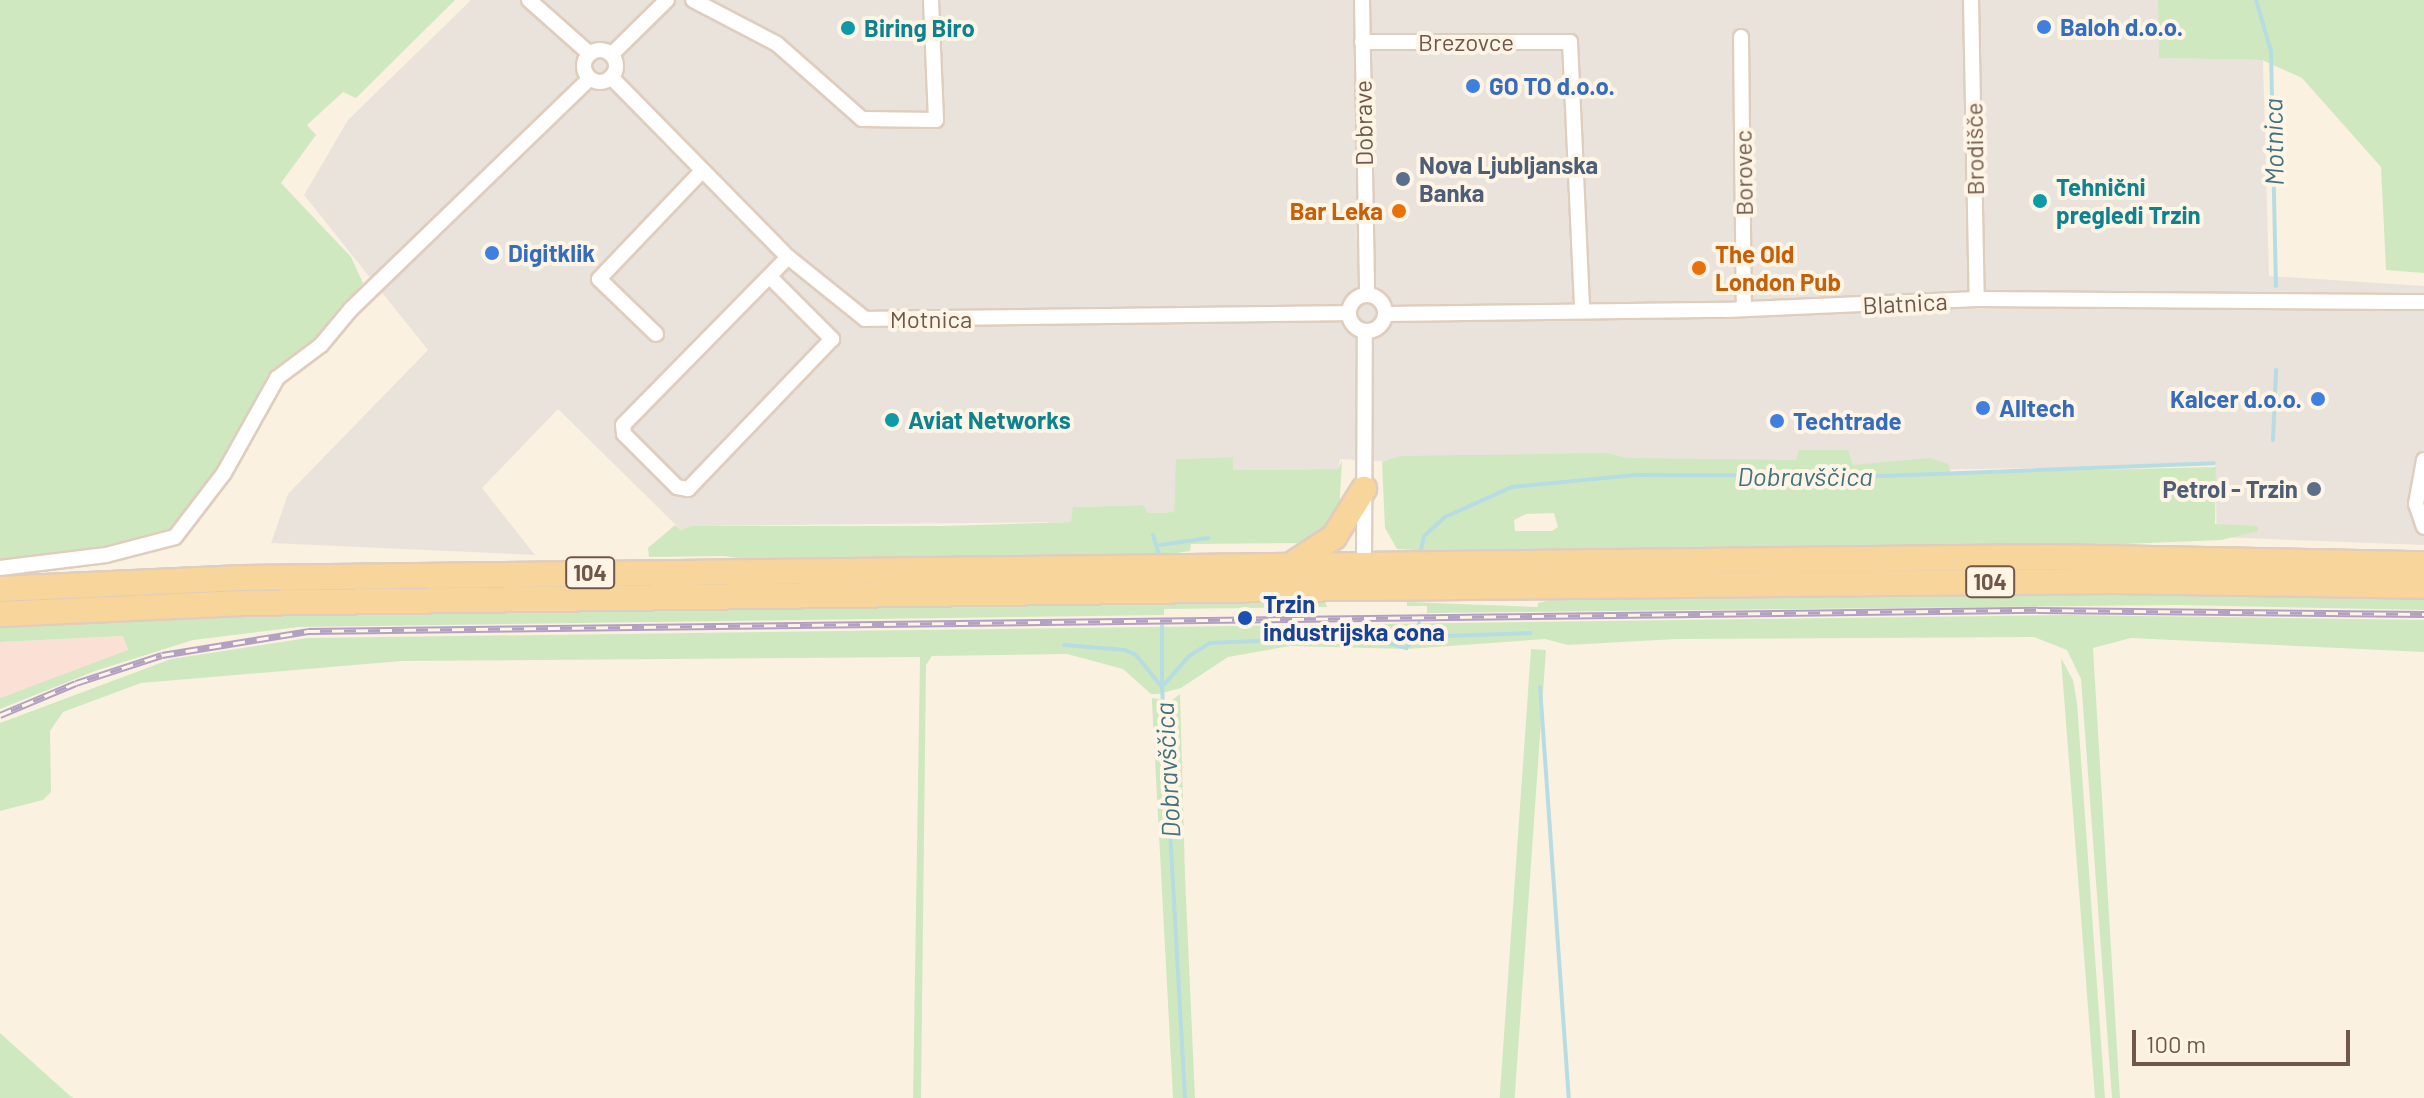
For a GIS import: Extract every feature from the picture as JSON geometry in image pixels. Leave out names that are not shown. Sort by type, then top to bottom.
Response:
[{"type":"main road","name":"104","points":[[1289,565],[1326,545],[1364,489]]},
{"type":"main road","name":"104","points":[[0,614],[244,603],[2180,557],[2424,564]]},
{"type":"main road","name":"104","points":[[9,588],[243,578],[1289,565],[1364,576],[2424,586]]},
{"type":"street","points":[[529,0],[590,54]]},
{"type":"street","points":[[612,54],[667,0]]},
{"type":"street","points":[[693,0],[777,44],[862,119],[936,120],[931,0]]},
{"type":"street","name":"Dobrave","points":[[1362,0],[1367,295]]},
{"type":"street","name":"Brodišče","points":[[1971,0],[1977,299]]},
{"type":"street","name":"Borovec","points":[[1741,37],[1744,309]]},
{"type":"street","name":"Brezovce","points":[[1362,42],[1570,42],[1582,311]]},
{"type":"street","points":[[0,568],[106,555],[175,537],[224,473],[277,378],[321,345],[351,309],[590,78],[611,77],[616,66],[612,54],[602,50],[590,54],[585,66],[590,78]]},
{"type":"street","name":"Motnica","points":[[611,77],[701,172],[788,257],[865,319],[1349,313]]},
{"type":"street","points":[[656,334],[599,279],[701,172]]},
{"type":"street","points":[[770,277],[832,339],[688,489],[677,487],[624,434],[623,425],[788,257]]},
{"type":"street","points":[[1367,295],[1378,298],[1386,314],[1378,329],[1365,332],[1352,324],[1349,313],[1352,303],[1367,295]]},
{"type":"street","name":"Blatnica","points":[[1386,314],[1744,309],[1977,299],[2424,302]]},
{"type":"street","points":[[1364,576],[1365,332]]},
{"type":"street","points":[[2421,525],[2418,479],[2424,460]]},
{"type":"shaded area","points":[[471,0],[2158,0],[2160,58],[2263,60],[2269,276],[2424,286],[2424,545],[2217,537],[2215,465],[1635,475],[1340,459],[1338,469],[1233,470],[1232,457],[1177,459],[1174,512],[1148,513],[1143,505],[1074,507],[1072,522],[692,526],[681,530],[558,409],[482,488],[535,555],[271,543],[288,494],[428,350],[304,195],[348,120]]},
{"type":"shaded area","points":[[124,636],[128,651],[0,698],[0,642]]},
{"type":"green space","points":[[0,0],[455,0],[356,98],[343,92],[307,125],[316,135],[281,183],[351,257],[363,283],[319,338],[268,374],[210,485],[171,532],[89,553],[0,563]]},
{"type":"green space","points":[[2158,0],[2424,0],[2424,273],[2386,270],[2381,167],[2302,78],[2262,60],[2159,58]]},
{"type":"green space","points":[[1799,450],[1848,450],[1853,465],[1929,458],[1948,464],[1951,473],[2216,467],[2215,524],[2258,526],[2258,531],[2221,540],[2075,546],[1464,553],[1397,549],[1385,528],[1382,462],[1400,456],[1607,453],[1626,458],[1796,460]],"holes":[[[1554,513],[1558,527],[1552,531],[1515,531],[1514,520],[1526,514]]]},
{"type":"green space","points":[[1233,457],[1233,470],[1338,469],[1342,460],[1339,514],[1313,543],[1191,544],[1190,551],[1157,556],[767,562],[724,556],[649,557],[648,548],[675,525],[681,530],[692,526],[943,526],[1071,522],[1073,507],[1143,505],[1148,513],[1174,512],[1176,459]]},
{"type":"green space","points":[[2111,591],[2424,596],[2424,610],[2177,605],[1427,613],[1427,606],[1407,606],[1407,602],[1538,607],[1538,603],[1568,596]]},
{"type":"green space","points":[[1324,597],[1327,607],[1164,609],[1164,615],[299,627],[193,640],[95,671],[0,709],[0,698],[128,650],[123,636],[0,642],[0,623],[143,615]]},
{"type":"green space","points":[[2069,615],[2424,620],[2424,652],[2131,638],[2093,648],[2120,1098],[2112,1098],[2081,679],[2067,650],[2034,637],[1676,639],[1568,645],[1545,639],[1407,649],[1290,646],[1228,657],[1181,688],[1158,694],[1151,694],[1123,669],[1067,654],[932,656],[926,665],[921,1098],[913,1098],[920,657],[402,661],[141,683],[63,712],[50,731],[51,792],[43,800],[0,811],[0,723],[171,659],[307,638]]},
{"type":"green space","points":[[1531,649],[1546,650],[1515,1098],[1500,1098]]},
{"type":"green space","points":[[2061,658],[2073,680],[2077,703],[2105,1098],[2095,1098]]},
{"type":"green space","points":[[1180,694],[1195,1098],[1173,1098],[1152,703],[1152,698],[1171,701]]},
{"type":"green space","points":[[0,1033],[68,1094],[73,1098],[0,1098]]},
{"type":"waterway","name":"Motnica","points":[[2256,0],[2271,51],[2276,286]]},
{"type":"waterway","name":"Motnica","points":[[2273,440],[2276,370]]},
{"type":"waterway","name":"Dobravščica","points":[[1421,550],[1424,536],[1445,517],[1512,487],[1635,475],[1882,476],[2214,463]]},
{"type":"waterway","points":[[1153,535],[1160,558]]},
{"type":"waterway","points":[[1160,545],[1208,538]]},
{"type":"waterway","name":"Dobravščica","points":[[1185,1098],[1162,687],[1189,656],[1210,643],[1362,636],[1406,648],[1418,637],[1419,623]]},
{"type":"waterway","points":[[1162,626],[1162,687]]},
{"type":"waterway","points":[[1418,637],[1530,633]]},
{"type":"waterway","points":[[1064,645],[1125,650],[1136,655],[1162,687]]},
{"type":"waterway","points":[[1540,687],[1569,1098]]},
{"type":"railway","points":[[0,715],[76,683],[162,655],[308,631],[2038,610],[2424,614]]},
{"type":"place","name":"Baloh d.o.o.","points":[[2044,27]]},
{"type":"place","name":"Biring Biro","points":[[848,28]]},
{"type":"place","name":"GO TO d.o.o.","points":[[1473,86]]},
{"type":"place","name":"Nova Ljubljanska Banka","points":[[1403,179]]},
{"type":"place","name":"Tehnični pregledi Trzin","points":[[2040,201]]},
{"type":"place","name":"Bar Leka","points":[[1399,211]]},
{"type":"place","name":"Digitklik","points":[[492,253]]},
{"type":"place","name":"The Old London Pub","points":[[1699,268]]},
{"type":"place","name":"Kalcer d.o.o.","points":[[2318,399]]},
{"type":"place","name":"Alltech","points":[[1983,408]]},
{"type":"place","name":"Aviat Networks","points":[[892,420]]},
{"type":"place","name":"Techtrade","points":[[1777,421]]},
{"type":"place","name":"Petrol - Trzin","points":[[2314,489]]},
{"type":"place","name":"Trzin industrijska cona","points":[[1245,618]]}]
